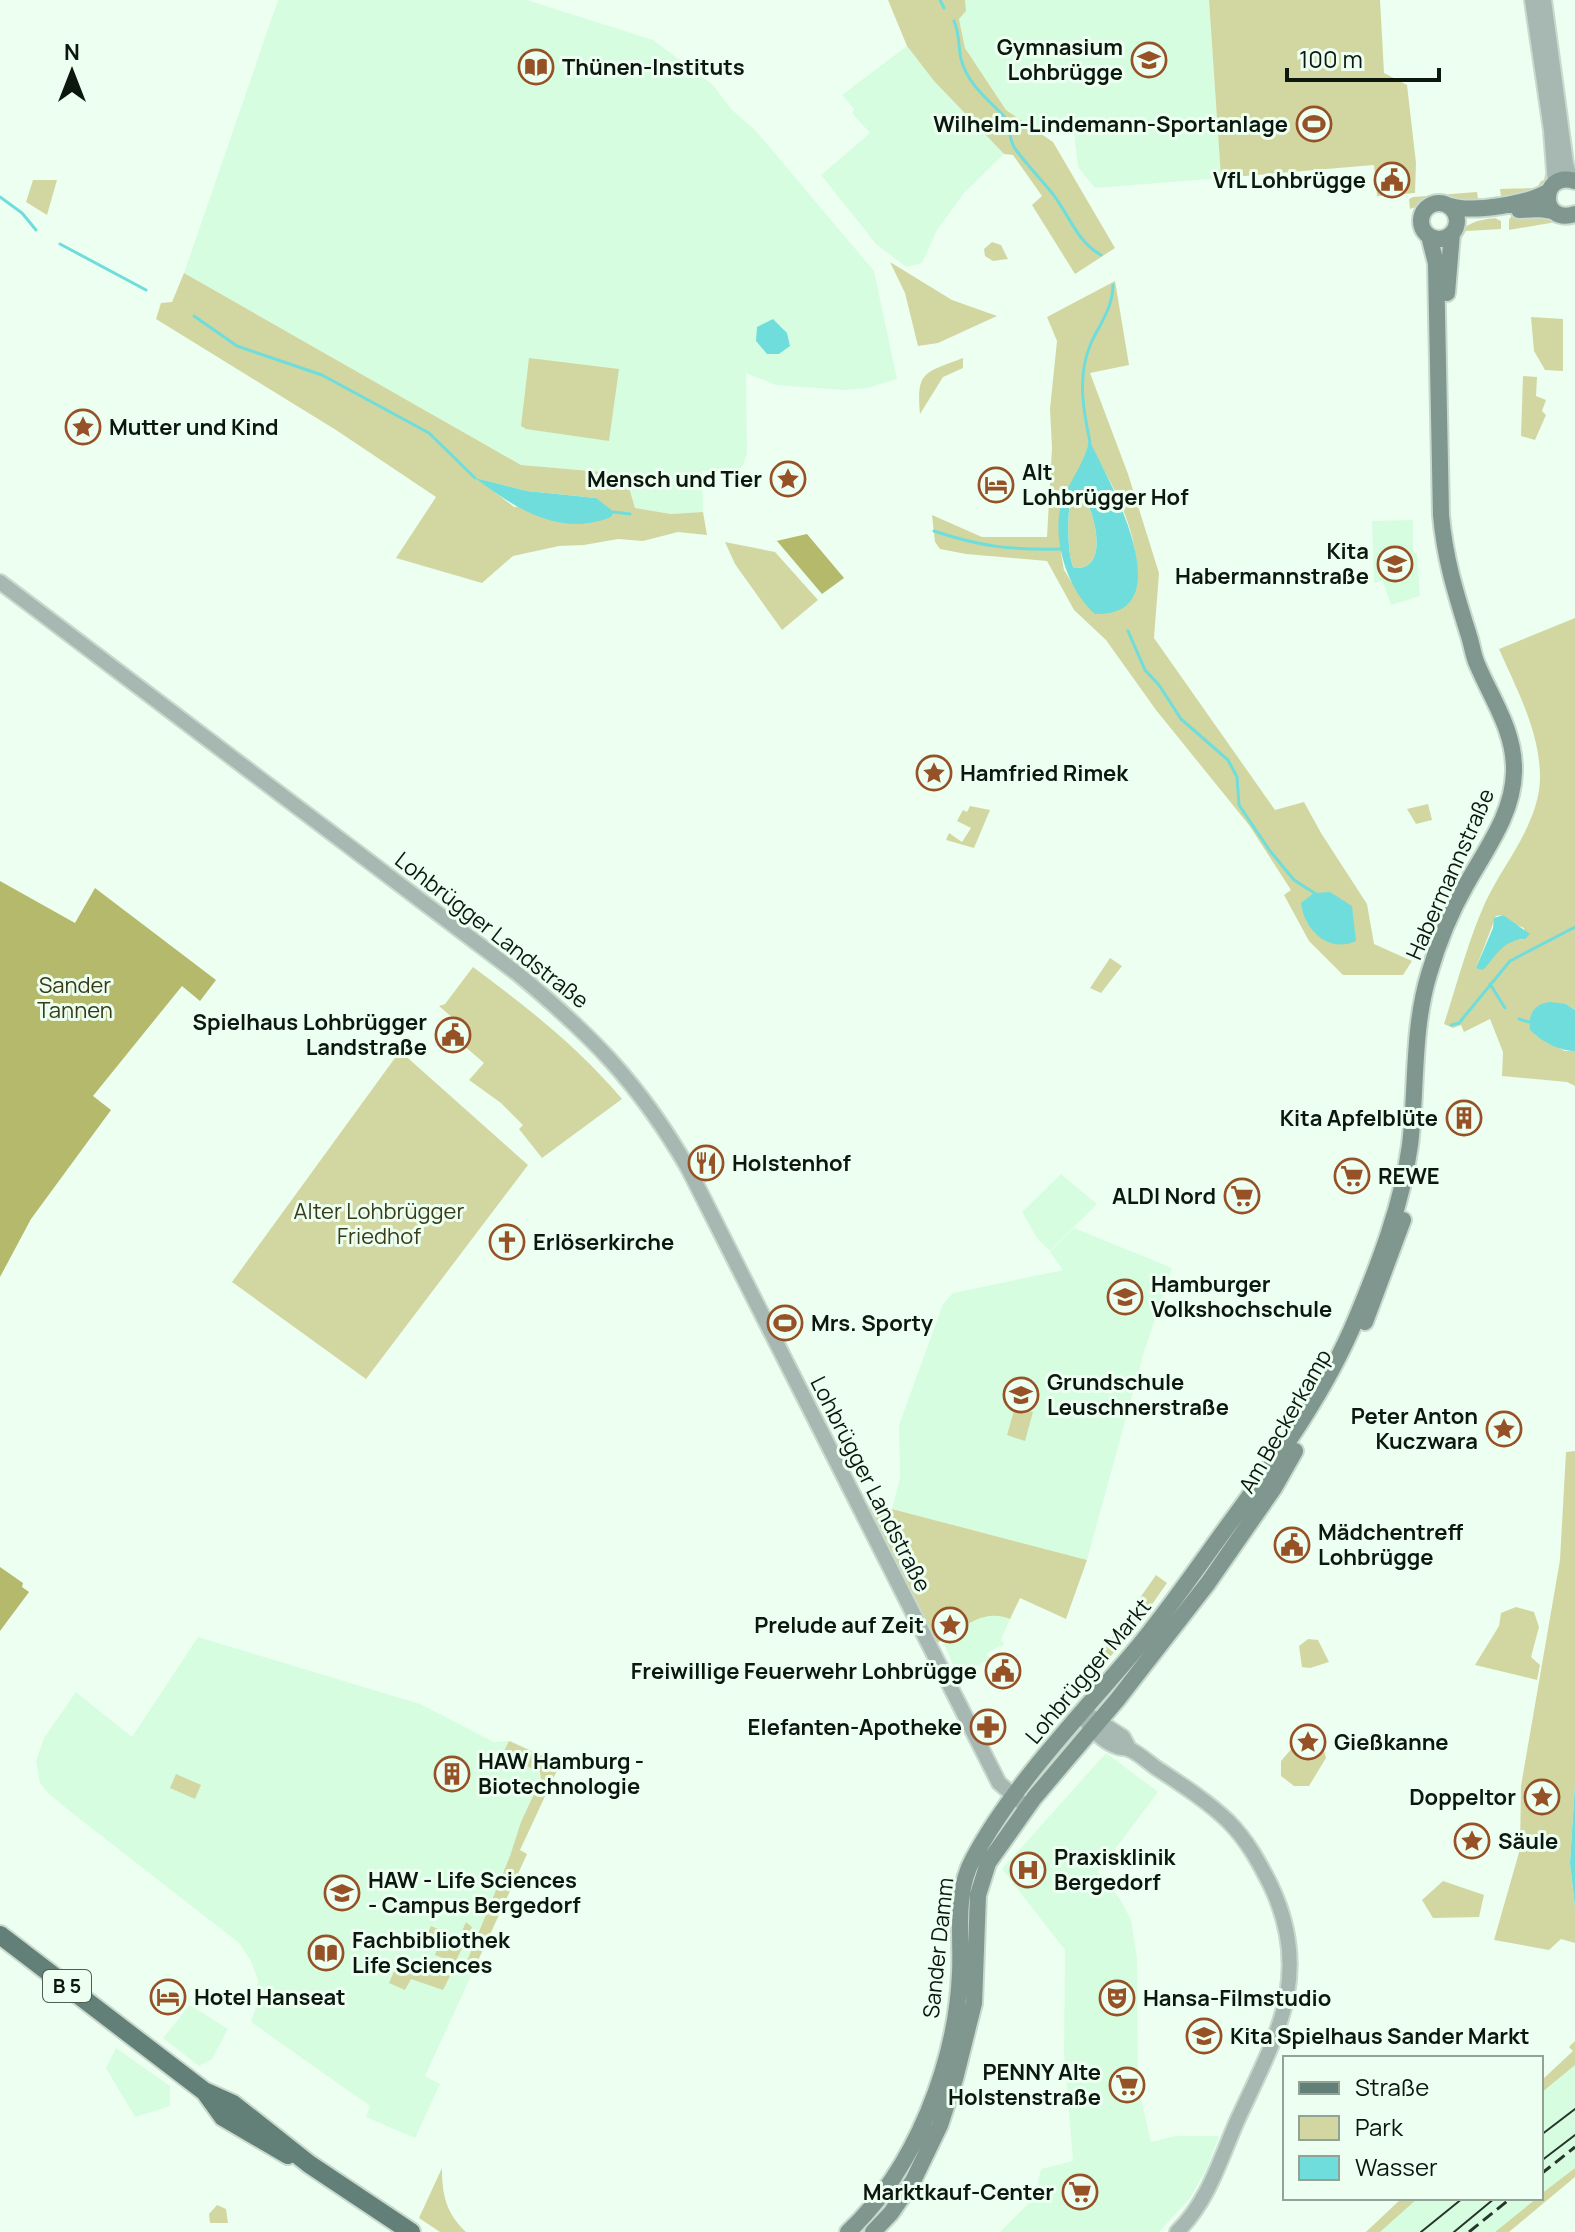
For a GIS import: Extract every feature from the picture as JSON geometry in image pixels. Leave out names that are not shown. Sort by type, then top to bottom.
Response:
[{"type":"main road","points":[[1562,183],[1535,198],[1491,206],[1466,209],[1437,202],[1423,211],[1421,225],[1429,236],[1441,239],[1470,219],[1536,209],[1563,216],[1575,214]]},
{"type":"main road","points":[[1553,211],[1548,202],[1562,183]]},
{"type":"main road","points":[[1450,206],[1457,216],[1454,230]]},
{"type":"main road","name":"Habermannstraße","points":[[1446,555],[1446,285],[1454,230]]},
{"type":"main road","name":"Habermannstraße","points":[[1429,236],[1436,263],[1441,515],[1446,555],[1452,586],[1474,657],[1502,715],[1514,765],[1513,785],[1505,816],[1448,921],[1430,990]]},
{"type":"main road","name":"Am Beckerkamp","points":[[1202,1578],[1309,1411],[1356,1319],[1393,1221],[1403,1184],[1409,1147],[1416,1044],[1430,990]]},
{"type":"main road","name":"Lohbrügger Markt","points":[[1021,1803],[1080,1714],[1202,1578]]},
{"type":"main road","name":"Lohbrügger Markt","points":[[1021,1803],[1096,1725],[1202,1578]]},
{"type":"main road","name":"Sander Damm","points":[[848,2232],[890,2184],[926,2118],[948,2047],[958,2000],[963,1885],[974,1858],[1021,1803]]},
{"type":"main road","name":"Sander Damm","points":[[873,2232],[891,2213],[913,2181],[940,2125],[974,2003],[980,1887],[988,1863],[1021,1803]]},
{"type":"main road","name":"B 5","points":[[0,1935],[204,2091],[233,2104],[309,2164],[411,2232]]},
{"type":"street","points":[[1532,0],[1562,183]]},
{"type":"street","points":[[1544,0],[1566,164],[1562,183]]},
{"type":"street","name":"Lohbrügger Landstraße","points":[[0,582],[518,974],[563,1011],[623,1072],[656,1116],[688,1168],[979,1745],[999,1783],[1021,1803]]},
{"type":"street","points":[[1080,1714],[1096,1725],[1116,1747],[1130,1750],[1209,1805],[1245,1840],[1277,1898],[1287,1929],[1291,1951],[1289,1996],[1268,2056],[1199,2206],[1177,2232]]},
{"type":"shaded area","points":[[278,0],[527,0],[653,40],[712,84],[732,110],[756,131],[874,271],[897,379],[868,388],[843,390],[776,385],[746,373],[747,453],[743,465],[736,471],[702,471],[703,512],[671,514],[635,508],[624,474],[521,465],[184,273]]},
{"type":"shaded area","name":"Gymnasium Lohbrügge","points":[[965,0],[1209,0],[1221,178],[1095,188],[1078,167],[1073,124],[1036,130],[1006,110],[965,48],[959,19],[966,11]]},
{"type":"shaded area","points":[[907,46],[934,81],[1004,154],[964,193],[937,230],[922,263],[906,267],[876,244],[821,175],[870,133],[852,113],[854,109],[842,95]]},
{"type":"shaded area","name":"Kita Habermannstraße","points":[[1413,520],[1413,553],[1417,553],[1420,596],[1391,605],[1383,581],[1374,583],[1372,521]]},
{"type":"shaded area","points":[[1061,1174],[1097,1204],[1050,1251],[1037,1238],[1022,1212]]},
{"type":"shaded area","name":"Grundschule Leuschnerstraße","points":[[1074,1228],[1172,1268],[1144,1352],[1087,1560],[892,1509],[900,1478],[899,1425],[943,1304],[953,1293],[1063,1270],[1050,1252]]},
{"type":"shaded area","points":[[1000,1615],[1010,1619],[1001,1640],[1004,1643],[1002,1647],[986,1654],[991,1658],[958,1675],[942,1640],[978,1616]]},
{"type":"shaded area","name":"HAW - Life Sciences - Campus Bergedorf","points":[[198,1637],[420,1704],[494,1742],[511,1741],[560,1764],[520,1850],[527,1854],[425,2076],[440,2084],[415,2138],[366,2117],[370,2106],[251,2022],[256,2007],[258,1980],[251,1961],[239,1943],[76,1816],[40,1783],[36,1761],[44,1738],[76,1692],[132,1737]]},
{"type":"shaded area","points":[[1106,1753],[1158,1792],[1098,1872],[1120,1899],[1131,1920],[1137,1958],[1138,2085],[1151,2142],[1175,2136],[1219,2136],[1207,2168],[1190,2198],[1159,2232],[1000,2232],[1034,2198],[1041,2169],[1073,2161],[1064,2052],[1065,1950],[1002,1869]]},
{"type":"shaded area","points":[[190,2005],[228,2029],[212,2059],[199,2066],[163,2038]]},
{"type":"shaded area","points":[[1575,2041],[1575,2168],[1543,2192],[1543,2079],[1573,2051],[1569,2047]]},
{"type":"shaded area","points":[[116,2048],[170,2086],[170,2106],[135,2117],[106,2068]]},
{"type":"shaded area","points":[[1400,2200],[1535,2200],[1495,2232],[1366,2232]]},
{"type":"green space","points":[[888,0],[965,0],[966,11],[959,19],[965,48],[1006,110],[1053,142],[1115,248],[1075,274],[1032,205],[1042,196],[1013,155],[1004,154],[934,81],[907,46]]},
{"type":"green space","name":"Wilhelm-Lindemann-Sportanlage","points":[[1209,0],[1380,0],[1384,73],[1407,85],[1416,163],[1415,193],[1377,196],[1374,165],[1221,178]]},
{"type":"green space","points":[[1552,169],[1546,188],[1491,202],[1491,198],[1501,197],[1500,189],[1537,188]]},
{"type":"green space","points":[[33,180],[57,180],[47,215],[26,202]]},
{"type":"green space","points":[[1477,192],[1478,199],[1488,198],[1488,202],[1439,198],[1410,209],[1409,199],[1413,197]]},
{"type":"green space","points":[[1541,212],[1562,221],[1509,230],[1512,215]]},
{"type":"green space","points":[[1495,218],[1501,221],[1501,229],[1466,231],[1458,244],[1455,239],[1467,226]]},
{"type":"green space","points":[[992,242],[1001,245],[1008,259],[993,261],[985,256],[984,249]]},
{"type":"green space","points":[[890,262],[952,300],[997,316],[938,343],[918,346],[905,293]]},
{"type":"green space","points":[[184,273],[521,465],[625,474],[635,508],[671,514],[703,512],[707,535],[678,532],[643,541],[618,539],[559,546],[513,556],[482,583],[396,558],[436,497],[336,430],[156,319],[161,303],[172,302]],"holes":[[[478,479],[527,491],[596,498],[514,507]]]},
{"type":"green space","points":[[1115,281],[1129,365],[1090,373],[1128,474],[1159,573],[1154,638],[1275,810],[1304,802],[1367,904],[1374,944],[1412,961],[1403,975],[1343,975],[1309,941],[1284,895],[1291,890],[1249,825],[1156,710],[1106,640],[1074,610],[1047,561],[966,554],[940,549],[935,542],[932,515],[982,537],[1047,537],[1052,448],[1050,409],[1057,341],[1047,317]],"holes":[[[1089,442],[1124,512],[1135,549],[1136,589],[1079,594],[1064,570],[1061,503],[1080,471]]]},
{"type":"green space","points":[[1531,317],[1563,319],[1563,371],[1545,370],[1534,351]]},
{"type":"green space","points":[[529,358],[619,369],[609,441],[521,426]]},
{"type":"green space","points":[[963,358],[963,368],[943,377],[920,414],[920,389],[926,375]]},
{"type":"green space","points":[[1523,376],[1537,377],[1536,396],[1546,400],[1542,411],[1546,415],[1535,440],[1521,436]]},
{"type":"green space","points":[[1073,492],[1083,494],[1087,502],[1096,538],[1093,560],[1085,566],[1074,568],[1068,531]]},
{"type":"green space","points":[[807,534],[844,578],[822,594],[777,541],[772,542]]},
{"type":"green space","points":[[725,542],[775,552],[818,600],[782,630],[735,564]]},
{"type":"green space","points":[[1575,618],[1575,1010],[1566,1004],[1535,1035],[1565,1051],[1575,1051],[1575,1086],[1567,1082],[1502,1076],[1503,1052],[1490,1019],[1464,1032],[1461,1025],[1453,1028],[1444,1024],[1479,917],[1528,825],[1539,792],[1536,742],[1520,695],[1499,649]],"holes":[[[1503,915],[1509,922],[1524,928],[1525,939],[1503,946],[1476,968],[1496,916]]]},
{"type":"green space","points":[[1428,804],[1432,820],[1416,824],[1407,809]]},
{"type":"green space","points":[[970,806],[990,810],[974,848],[946,840],[949,833],[962,842],[971,828],[957,821],[963,810],[967,812]]},
{"type":"green space","name":"Sander Tannen","points":[[0,881],[75,923],[95,888],[216,980],[200,1001],[182,986],[93,1096],[111,1110],[31,1219],[0,1277]]},
{"type":"green space","points":[[1110,958],[1122,966],[1101,993],[1090,988]]},
{"type":"green space","points":[[473,967],[551,1028],[622,1099],[542,1158],[519,1129],[523,1125],[501,1103],[469,1080],[484,1063],[462,1044],[470,1033],[439,1006],[445,1004]]},
{"type":"green space","name":"Alter Lohbrügger Friedhof","points":[[400,1051],[528,1165],[366,1379],[232,1282]]},
{"type":"green space","points":[[1015,1407],[1033,1412],[1025,1441],[1007,1435]]},
{"type":"green space","points":[[1575,1451],[1575,1784],[1570,1863],[1575,1943],[1561,1939],[1549,1950],[1494,1940],[1520,1849],[1521,1786],[1560,1560],[1566,1452]]},
{"type":"green space","points":[[869,1506],[892,1509],[1087,1560],[1066,1619],[1020,1598],[1010,1619],[1000,1616],[981,1618],[937,1643]]},
{"type":"green space","points":[[0,1567],[23,1583],[22,1587],[29,1592],[0,1631]]},
{"type":"green space","points":[[1156,1575],[1167,1583],[1141,1620],[1136,1619],[1121,1640],[1123,1642],[1105,1663],[1097,1659]]},
{"type":"green space","points":[[1516,1607],[1534,1612],[1539,1627],[1531,1657],[1540,1665],[1537,1680],[1475,1665],[1499,1626],[1501,1613]]},
{"type":"green space","points":[[1308,1639],[1318,1640],[1329,1662],[1310,1668],[1302,1667],[1299,1646]]},
{"type":"green space","points":[[1312,1733],[1323,1746],[1326,1758],[1309,1786],[1294,1786],[1281,1776],[1281,1761],[1304,1734]]},
{"type":"green space","points":[[509,1741],[560,1764],[520,1850],[527,1854],[475,1967],[467,1961],[541,1779],[540,1772],[505,1757],[503,1753]]},
{"type":"green space","points":[[176,1774],[201,1785],[195,1799],[170,1788]]},
{"type":"green space","points":[[1443,1881],[1484,1895],[1479,1917],[1433,1918],[1422,1900]]},
{"type":"green space","points":[[466,1922],[472,1927],[455,1963],[435,1955],[438,1946],[424,1941],[431,1926],[459,1938]]},
{"type":"green space","points":[[432,1961],[453,1970],[443,1990],[411,1979],[405,1990],[389,1983],[398,1962],[426,1974]]},
{"type":"green space","points":[[1575,2041],[1575,2065],[1543,2091],[1543,2079],[1573,2051],[1569,2047]]},
{"type":"green space","points":[[442,2168],[446,2203],[466,2232],[440,2232],[419,2218]]},
{"type":"green space","points":[[1575,2168],[1575,2177],[1509,2232],[1495,2232],[1535,2200],[1543,2200],[1543,2192]]},
{"type":"green space","points":[[1400,2200],[1416,2200],[1380,2232],[1366,2232]]},
{"type":"green space","points":[[217,2205],[226,2209],[228,2223],[210,2223],[209,2214]]},
{"type":"water","points":[[773,319],[787,333],[790,346],[779,354],[767,354],[756,341],[757,327]]},
{"type":"water","points":[[1089,440],[1123,512],[1138,570],[1135,593],[1122,609],[1095,614],[1068,574],[1062,558],[1058,523],[1066,492]],"holes":[[[1073,493],[1083,494],[1095,526],[1096,550],[1093,560],[1085,566],[1074,568],[1069,543],[1069,509]]]},
{"type":"water","points":[[475,478],[527,491],[596,498],[614,512],[611,517],[592,523],[556,522],[522,509]]},
{"type":"water","points":[[1330,892],[1352,906],[1356,941],[1346,944],[1327,942],[1307,922],[1301,903],[1314,893]]},
{"type":"water","points":[[1503,915],[1530,934],[1525,939],[1506,945],[1483,970],[1476,968],[1493,928],[1494,918]]},
{"type":"water","points":[[1550,1002],[1566,1004],[1575,1010],[1575,1051],[1551,1045],[1530,1030],[1533,1011]]},
{"type":"water","points":[[1575,1784],[1575,1907],[1570,1863]]},
{"type":"waterway","points":[[940,0],[944,8]]},
{"type":"waterway","points":[[954,21],[961,59],[968,76],[1004,116],[1016,150],[1052,193],[1079,235],[1101,255]]},
{"type":"waterway","points":[[0,197],[22,213],[36,230]]},
{"type":"waterway","points":[[60,244],[146,290]]},
{"type":"waterway","points":[[1090,442],[1084,405],[1084,368],[1091,343],[1108,308],[1113,285]]},
{"type":"waterway","points":[[194,316],[237,346],[322,375],[429,433],[475,478]]},
{"type":"waterway","points":[[614,512],[630,514]]},
{"type":"waterway","points":[[934,531],[997,546],[1061,549]]},
{"type":"waterway","points":[[1128,631],[1145,670],[1159,685],[1181,719],[1228,760],[1237,777],[1239,805],[1270,851],[1294,880],[1316,894]]},
{"type":"waterway","points":[[1451,1025],[1459,1023],[1510,961],[1575,927]]},
{"type":"waterway","points":[[1490,984],[1505,1008]]},
{"type":"waterway","points":[[1519,1019],[1529,1022]]},
{"type":"tram line","points":[[1543,2133],[1575,2109]]},
{"type":"tram line","points":[[1543,2159],[1575,2135]]},
{"type":"tram line","points":[[1421,2232],[1461,2200]]},
{"type":"tram line","points":[[1454,2232],[1493,2200]]},
{"type":"railway","points":[[1543,2172],[1575,2147]]},
{"type":"railway","points":[[1469,2232],[1509,2200]]},
{"type":"place","name":"Gymnasium Lohbrügge","points":[[1149,60]]},
{"type":"place","name":"Thünen-Instituts","points":[[536,67]]},
{"type":"place","name":"Wilhelm-Lindemann-Sportanlage","points":[[1314,124]]},
{"type":"place","name":"VfL Lohbrügge","points":[[1392,180]]},
{"type":"place","name":"Mutter und Kind","points":[[83,427]]},
{"type":"place","name":"Mensch und Tier","points":[[788,479]]},
{"type":"place","name":"Alt Lohbrügger Hof","points":[[996,485]]},
{"type":"place","name":"Kita Habermannstraße","points":[[1395,564]]},
{"type":"place","name":"Hamfried Rimek","points":[[934,773]]},
{"type":"place","name":"Spielhaus Lohbrügger Landstraße","points":[[453,1035]]},
{"type":"place","name":"Kita Apfelblüte","points":[[1464,1118]]},
{"type":"place","name":"Holstenhof","points":[[706,1163]]},
{"type":"place","name":"REWE","points":[[1352,1176]]},
{"type":"place","name":"ALDI Nord","points":[[1242,1196]]},
{"type":"place","name":"Erlöserkirche","points":[[507,1242]]},
{"type":"place","name":"Hamburger Volkshochschule","points":[[1125,1297]]},
{"type":"place","name":"Mrs. Sporty","points":[[785,1323]]},
{"type":"place","name":"Grundschule Leuschnerstraße","points":[[1021,1395]]},
{"type":"place","name":"Peter Anton Kuczwara","points":[[1504,1429]]},
{"type":"place","name":"Mädchentreff Lohbrügge","points":[[1292,1545]]},
{"type":"place","name":"Prelude auf Zeit","points":[[950,1625]]},
{"type":"place","name":"Freiwillige Feuerwehr Lohbrügge","points":[[1003,1671]]},
{"type":"place","name":"Elefanten-Apotheke","points":[[988,1727]]},
{"type":"place","name":"Gießkanne","points":[[1308,1742]]},
{"type":"place","name":"HAW Hamburg - Biotechnologie","points":[[452,1774]]},
{"type":"place","name":"Doppeltor","points":[[1542,1797]]},
{"type":"place","name":"Säule","points":[[1472,1841]]},
{"type":"place","name":"Praxisklinik Bergedorf","points":[[1028,1870]]},
{"type":"place","name":"HAW - Life Sciences - Campus Bergedorf","points":[[342,1893]]},
{"type":"place","name":"Fachbibliothek Life Sciences","points":[[326,1953]]},
{"type":"place","name":"Hotel Hanseat","points":[[168,1997]]},
{"type":"place","name":"Hansa-Filmstudio","points":[[1117,1998]]},
{"type":"place","name":"Kita Spielhaus Sander Markt","points":[[1204,2036]]},
{"type":"place","name":"PENNY Alte Holstenstraße","points":[[1127,2085]]},
{"type":"place","name":"Marktkauf-Center","points":[[1080,2192]]}]
